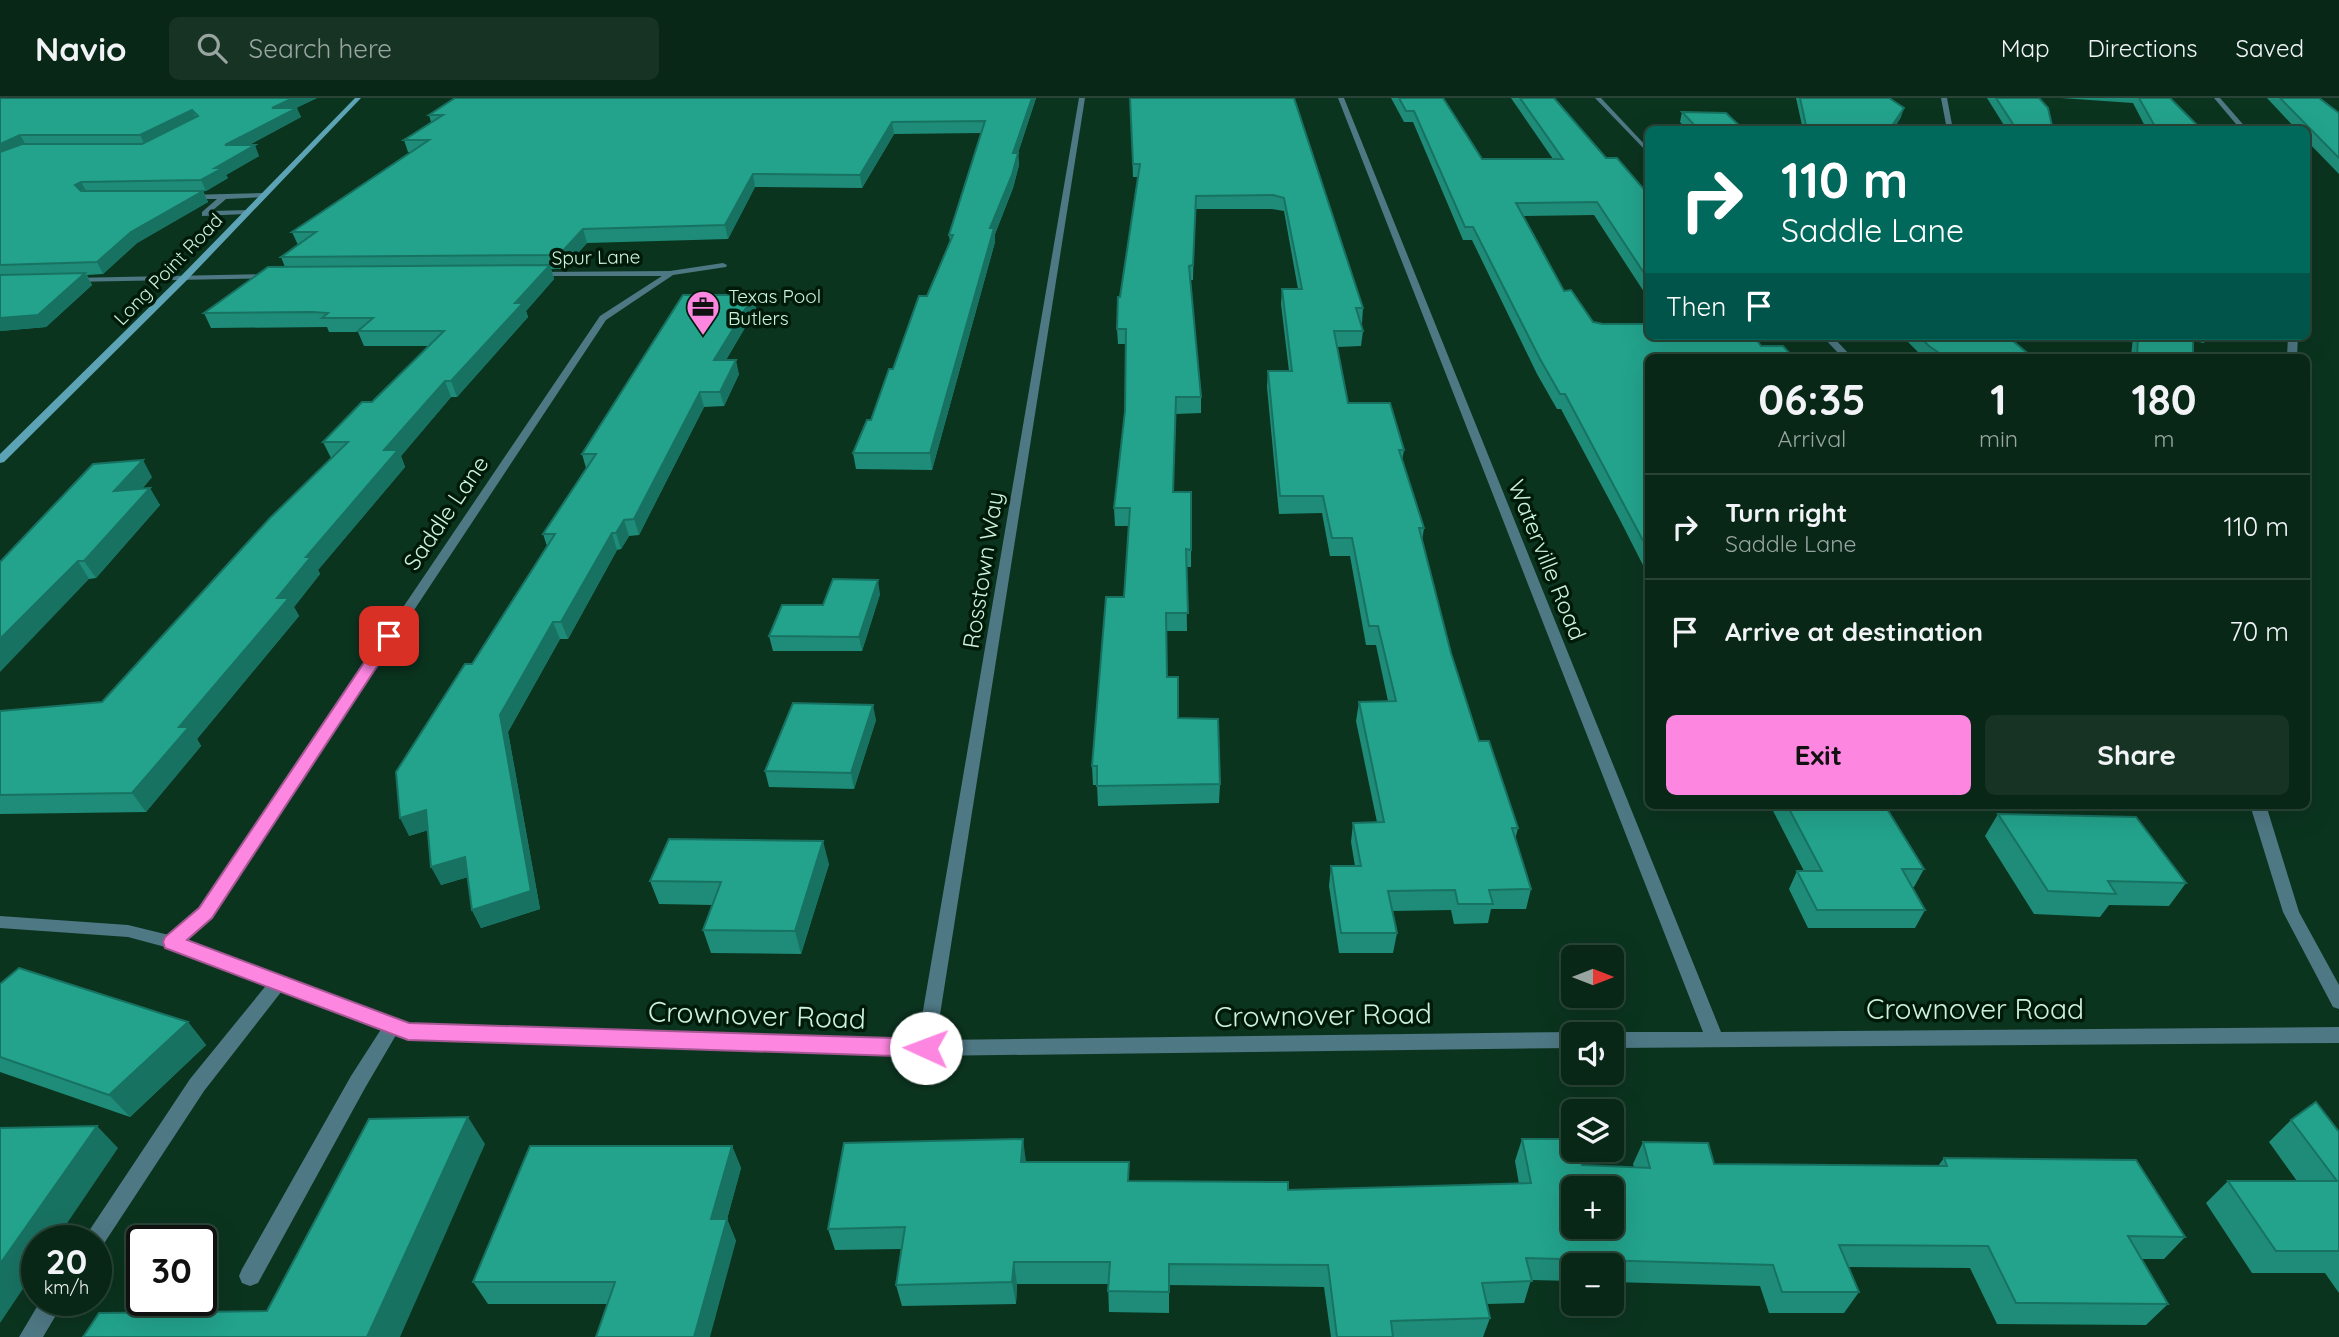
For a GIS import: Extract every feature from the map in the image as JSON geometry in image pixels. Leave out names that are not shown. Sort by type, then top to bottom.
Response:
[{"type":"main road","name":"Long Point Road","points":[[0,460],[185,277],[358,98]]},
{"type":"street","name":"Rosstown Way","points":[[926,1048],[1082,98]]},
{"type":"street","name":"Waterville Road","points":[[1341,98],[1714,1038]]},
{"type":"street","points":[[1598,98],[1645,147]]},
{"type":"street","points":[[1944,98],[1949,126]]},
{"type":"street","points":[[2217,98],[2242,126]]},
{"type":"street","points":[[183,197],[262,195]]},
{"type":"street","points":[[224,197],[205,214],[245,212]]},
{"type":"street","name":"Saddle Lane","points":[[172,942],[205,913],[603,318],[671,272],[723,265]]},
{"type":"street","name":"Spur Lane","points":[[532,274],[671,272]]},
{"type":"street","points":[[53,281],[282,276]]},
{"type":"street","points":[[1830,340],[1844,354]]},
{"type":"street","points":[[2259,809],[2291,912],[2339,1003]]},
{"type":"street","name":"Crownover Road","points":[[0,922],[128,931],[172,942],[408,1031],[926,1048],[1561,1040]]},
{"type":"street","points":[[104,1225],[197,1084],[279,982]]},
{"type":"street","points":[[250,1276],[358,1082],[393,1026]]},
{"type":"street","name":"Crownover Road","points":[[1624,1040],[2339,1035]]},
{"type":"street","points":[[30,1337],[44,1316]]},
{"type":"building","points":[[0,98],[293,98],[272,108],[297,108],[225,145],[255,145],[215,168],[223,168],[201,180],[81,182],[75,185],[81,191],[203,191],[131,232],[97,262],[0,265],[0,152],[22,144],[142,144],[198,116],[192,110],[140,135],[20,135],[0,144]]},
{"type":"building","points":[[455,98],[1032,98],[1013,153],[1018,153],[1012,175],[990,228],[994,228],[930,453],[853,453],[867,420],[871,420],[889,369],[893,369],[919,296],[927,296],[953,235],[949,235],[985,121],[892,122],[860,175],[753,174],[725,225],[583,229],[559,255],[281,257],[316,232],[292,232],[429,140],[404,140],[443,115],[429,115]]},
{"type":"building","points":[[1130,98],[1294,98],[1363,308],[1356,308],[1363,331],[1334,331],[1348,403],[1390,403],[1404,450],[1399,450],[1424,528],[1419,528],[1451,653],[1479,741],[1489,741],[1518,828],[1512,828],[1531,889],[1489,890],[1493,904],[1458,904],[1455,890],[1388,891],[1397,933],[1341,933],[1331,866],[1361,866],[1353,823],[1384,822],[1359,702],[1396,701],[1378,626],[1369,626],[1352,538],[1332,538],[1323,496],[1280,496],[1268,371],[1292,371],[1282,289],[1302,289],[1284,198],[1273,195],[1196,196],[1193,265],[1189,266],[1201,397],[1176,397],[1173,492],[1191,492],[1191,550],[1186,549],[1188,613],[1166,613],[1167,677],[1178,677],[1178,718],[1218,719],[1220,784],[1097,786],[1097,766],[1092,766],[1106,597],[1124,597],[1130,508],[1114,508],[1125,411],[1126,329],[1117,329],[1118,297],[1140,164],[1133,164]]},
{"type":"building","points":[[1399,98],[1443,98],[1482,159],[1563,159],[1520,98],[1554,98],[1606,158],[1617,158],[1645,191],[1645,274],[1597,202],[1516,203],[1564,291],[1571,290],[1593,322],[1645,324],[1645,340],[1757,340],[1761,346],[1783,346],[1790,354],[1645,354],[1645,544],[1565,394],[1560,394],[1540,359],[1473,227],[1465,227],[1414,111],[1406,111]]},
{"type":"building","points":[[1800,98],[1889,98],[1904,108],[1892,126],[1806,126]]},
{"type":"building","points":[[1996,98],[2039,98],[2048,108],[2052,126],[2014,126]]},
{"type":"building","points":[[2139,98],[2170,98],[2198,126],[2155,126]]},
{"type":"building","points":[[2280,98],[2319,98],[2339,113],[2339,158],[2310,126]]},
{"type":"building","points":[[1682,112],[1726,113],[1740,126],[1695,126]]},
{"type":"building","points":[[550,265],[515,303],[523,303],[451,381],[445,381],[384,450],[398,450],[306,557],[311,557],[277,598],[289,598],[179,727],[189,727],[132,793],[0,795],[0,711],[102,702],[270,518],[348,442],[323,442],[362,402],[372,402],[444,331],[358,331],[373,318],[322,318],[328,313],[204,313],[268,267]]},
{"type":"building","points":[[85,273],[38,315],[0,318],[0,275]]},
{"type":"building","points":[[683,295],[754,295],[714,360],[736,360],[720,392],[700,392],[634,519],[624,520],[616,533],[612,533],[561,622],[553,622],[500,715],[531,891],[472,910],[465,857],[431,867],[426,810],[400,818],[396,772],[465,664],[472,664],[555,534],[543,534],[596,454],[582,454]]},
{"type":"building","points":[[1923,340],[2012,340],[2028,354],[1941,354]]},
{"type":"building","points":[[2138,340],[2193,340],[2193,354],[2137,354]]},
{"type":"building","points":[[143,460],[114,491],[150,488],[84,561],[78,561],[0,639],[0,562],[93,464]]},
{"type":"building","points":[[833,579],[878,580],[859,637],[769,636],[782,605],[823,605]]},
{"type":"building","points":[[793,703],[873,705],[851,773],[765,771]]},
{"type":"building","points":[[1789,809],[1887,809],[1924,869],[1902,869],[1925,910],[1817,910],[1797,871],[1822,871]]},
{"type":"building","points":[[1998,814],[2136,817],[2186,883],[2108,881],[2116,894],[2048,891]]},
{"type":"building","points":[[669,839],[823,841],[795,931],[703,930],[721,882],[650,881]]},
{"type":"building","points":[[19,968],[188,1022],[109,1095],[0,1057],[0,984]]},
{"type":"building","points":[[2316,1102],[2339,1132],[2339,1251],[2276,1251],[2228,1181],[2337,1181],[2291,1120]]},
{"type":"building","points":[[468,1117],[367,1337],[83,1337],[97,1316],[112,1316],[112,1313],[126,1313],[126,1316],[217,1316],[217,1312],[267,1311],[369,1119]]},
{"type":"building","points":[[97,1126],[27,1225],[21,1225],[21,1234],[0,1264],[0,1128]]},
{"type":"building","points":[[1023,1139],[1021,1162],[1129,1162],[1128,1181],[1288,1182],[1288,1190],[1531,1183],[1522,1139],[1561,1139],[1561,1162],[1650,1168],[1643,1142],[1708,1143],[1714,1164],[1947,1166],[1944,1158],[2136,1160],[2185,1237],[2128,1236],[2168,1304],[2016,1303],[1988,1246],[1839,1245],[1859,1292],[1782,1292],[1773,1265],[1624,1261],[1624,1253],[1561,1253],[1561,1259],[1526,1258],[1532,1281],[1482,1283],[1490,1318],[1391,1321],[1393,1337],[1337,1337],[1328,1265],[1169,1264],[1169,1292],[1108,1291],[1110,1262],[1014,1262],[1012,1282],[896,1285],[905,1227],[828,1229],[844,1143]]},
{"type":"building","points":[[530,1146],[732,1146],[711,1219],[727,1219],[694,1337],[596,1337],[615,1282],[473,1282]]},
{"type":"place","name":"Texas Pool Butlers","points":[[703,337]]},
{"type":"route","points":[[389,636],[205,913],[172,942],[408,1031],[926,1048]]}]
